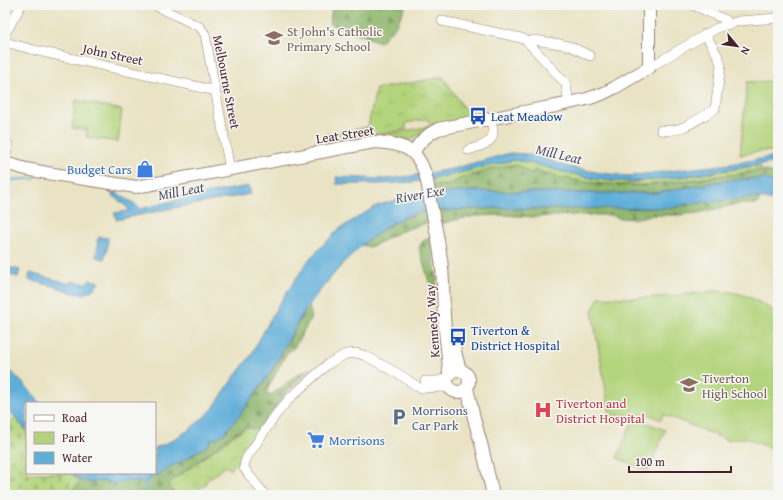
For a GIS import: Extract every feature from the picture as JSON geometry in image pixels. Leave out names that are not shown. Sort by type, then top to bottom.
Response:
[{"type":"main road","points":[[413,153],[418,144],[430,133],[438,129],[569,104],[602,94],[633,78],[650,67],[649,5]]},
{"type":"main road","name":"Leat Street","points":[[26,169],[136,188],[374,142],[387,143],[403,147],[413,153]]},
{"type":"main road","name":"Kennedy Way","points":[[413,153],[420,161],[425,173],[451,309],[458,365],[462,371],[465,372],[468,378],[468,385],[454,384]]},
{"type":"main road","points":[[5,161],[26,169]]},
{"type":"main road","points":[[5,173],[12,170],[26,169]]},
{"type":"main road","name":"Kennedy Way","points":[[442,267],[445,329],[449,365],[454,384],[474,422],[482,447],[493,495]]},
{"type":"main road","points":[[454,384],[454,370],[462,371]]},
{"type":"street","points":[[5,32],[21,5]]},
{"type":"street","name":"Melbourne Street","points":[[154,5],[196,24],[206,34],[230,170]]},
{"type":"street","points":[[692,5],[726,20],[728,24]]},
{"type":"street","points":[[650,67],[717,28],[739,21],[778,18]]},
{"type":"street","points":[[442,21],[526,40],[566,84],[569,104]]},
{"type":"street","points":[[661,129],[666,130],[680,128],[714,109],[721,65],[718,56],[705,34]]},
{"type":"street","points":[[529,42],[534,40],[560,44],[572,47],[590,56]]},
{"type":"street","name":"John Street","points":[[5,42],[34,50],[212,90],[216,89]]},
{"type":"street","points":[[468,150],[490,141],[493,132],[490,118]]},
{"type":"street","points":[[5,161],[8,145]]},
{"type":"street","points":[[265,495],[244,468],[247,457],[277,413],[292,396],[328,364],[346,354],[356,353],[372,359],[408,380],[418,382],[437,381],[454,384]]},
{"type":"green space","points":[[332,5],[406,5],[396,26],[380,42],[330,24]]},
{"type":"green space","points":[[443,77],[468,114],[467,118],[431,125],[427,119],[406,123],[406,129],[378,135],[349,137],[333,143],[329,142],[327,134],[368,127],[376,89]]},
{"type":"green space","points":[[778,81],[778,151],[761,151],[740,155],[747,82]]},
{"type":"green space","points":[[76,100],[122,110],[118,142],[86,137],[87,130],[72,128]]},
{"type":"green space","points":[[430,126],[411,140],[381,136]]},
{"type":"green space","points":[[514,160],[591,178],[632,182],[681,177],[755,166],[761,166],[761,170],[682,181],[644,185],[620,185],[560,178],[536,170],[530,174],[477,174],[462,178],[447,185],[433,186],[433,179]]},
{"type":"green space","points":[[514,165],[520,166],[530,174],[536,170],[560,178],[620,185],[644,185],[682,181],[761,170],[778,174],[778,180],[773,182],[765,179],[728,180],[656,193],[472,191],[434,194],[433,186],[447,185],[462,178],[495,168]]},
{"type":"green space","points":[[760,198],[757,204],[739,204],[697,213],[652,215],[633,219],[619,218],[611,215],[533,217],[505,215],[475,216],[441,224],[438,211],[500,208],[674,208],[686,204]]},
{"type":"green space","points":[[427,211],[428,223],[397,233],[369,247],[362,245],[401,219]]},
{"type":"green space","points":[[430,238],[437,279],[435,292],[432,292],[419,248],[423,241]]},
{"type":"green space","name":"Tiverton High School","points":[[713,291],[730,292],[747,296],[778,314],[778,451],[745,438],[727,440],[663,414],[661,420],[648,414],[611,416],[610,414],[592,311],[599,297],[635,298],[675,296]]},
{"type":"green space","points":[[309,305],[311,314],[310,320],[294,348],[288,352],[284,358],[266,392],[270,396],[297,375],[311,368],[286,393],[258,430],[247,428],[238,431],[168,484],[175,495],[63,495],[71,474],[88,482],[103,481],[119,483],[125,481],[139,481],[145,484],[149,479],[166,471],[169,467],[183,461],[207,446],[212,439],[220,434],[223,434],[271,373]]},
{"type":"green space","points":[[15,418],[26,430],[26,474],[72,474],[80,480],[70,495],[5,495],[5,428]]},
{"type":"green space","points":[[634,418],[665,430],[648,471],[617,458]]},
{"type":"green space","points":[[245,428],[254,428],[258,430],[230,470],[226,466],[205,482],[206,484],[192,495],[175,495],[167,484]]},
{"type":"water","points":[[510,153],[538,156],[568,167],[628,176],[730,164],[778,156],[778,162],[681,177],[632,182],[591,178],[514,160],[433,179],[412,182],[337,184],[336,177],[386,179],[411,176],[452,169]]},
{"type":"water","points":[[765,179],[773,182],[778,180],[778,204],[773,201],[760,198],[748,198],[686,204],[674,208],[500,208],[427,211],[415,213],[403,218],[385,227],[362,245],[345,261],[317,294],[302,315],[271,372],[239,416],[223,435],[220,434],[218,438],[212,439],[207,446],[183,461],[169,467],[166,471],[149,479],[145,484],[134,481],[116,483],[102,481],[87,482],[72,474],[156,474],[156,448],[189,430],[212,410],[234,377],[250,357],[277,307],[310,258],[339,229],[376,206],[399,199],[423,195],[472,191],[656,193],[728,180]]},
{"type":"water","points":[[249,186],[251,194],[116,220],[114,213],[129,211],[126,206],[111,194],[112,190],[135,204],[140,209],[203,194]]},
{"type":"water","points":[[99,237],[108,238],[107,250],[104,259],[96,257],[97,241]]},
{"type":"water","points":[[5,266],[20,270],[18,277],[5,274]]},
{"type":"water","points":[[30,273],[71,284],[72,281],[86,283],[90,280],[99,282],[89,292],[78,294],[29,280]]},
{"type":"water","points":[[5,365],[39,402],[26,402],[26,430],[5,406]]},
{"type":"waterway","points":[[5,183],[23,179],[35,179]]},
{"type":"waterway","points":[[145,484],[152,495]]},
{"type":"place","name":"St John's Catholic Primary School","points":[[274,38]]},
{"type":"place","name":"Leat Meadow","points":[[478,116]]},
{"type":"place","name":"Budget Cars","points":[[145,169]]},
{"type":"place","name":"Tiverton & District Hospital","points":[[458,337]]},
{"type":"place","name":"Tiverton High School","points":[[689,385]]},
{"type":"place","name":"Tiverton and District Hospital","points":[[543,410]]},
{"type":"place","name":"Morrisons Car Park","points":[[399,417]]},
{"type":"place","name":"Morrisons","points":[[316,440]]},
{"type":"water label","name":"Mill Leat","points":[[559,154]]},
{"type":"water label","name":"Mill Leat","points":[[181,191]]},
{"type":"water label","name":"River Exe","points":[[420,194]]}]
